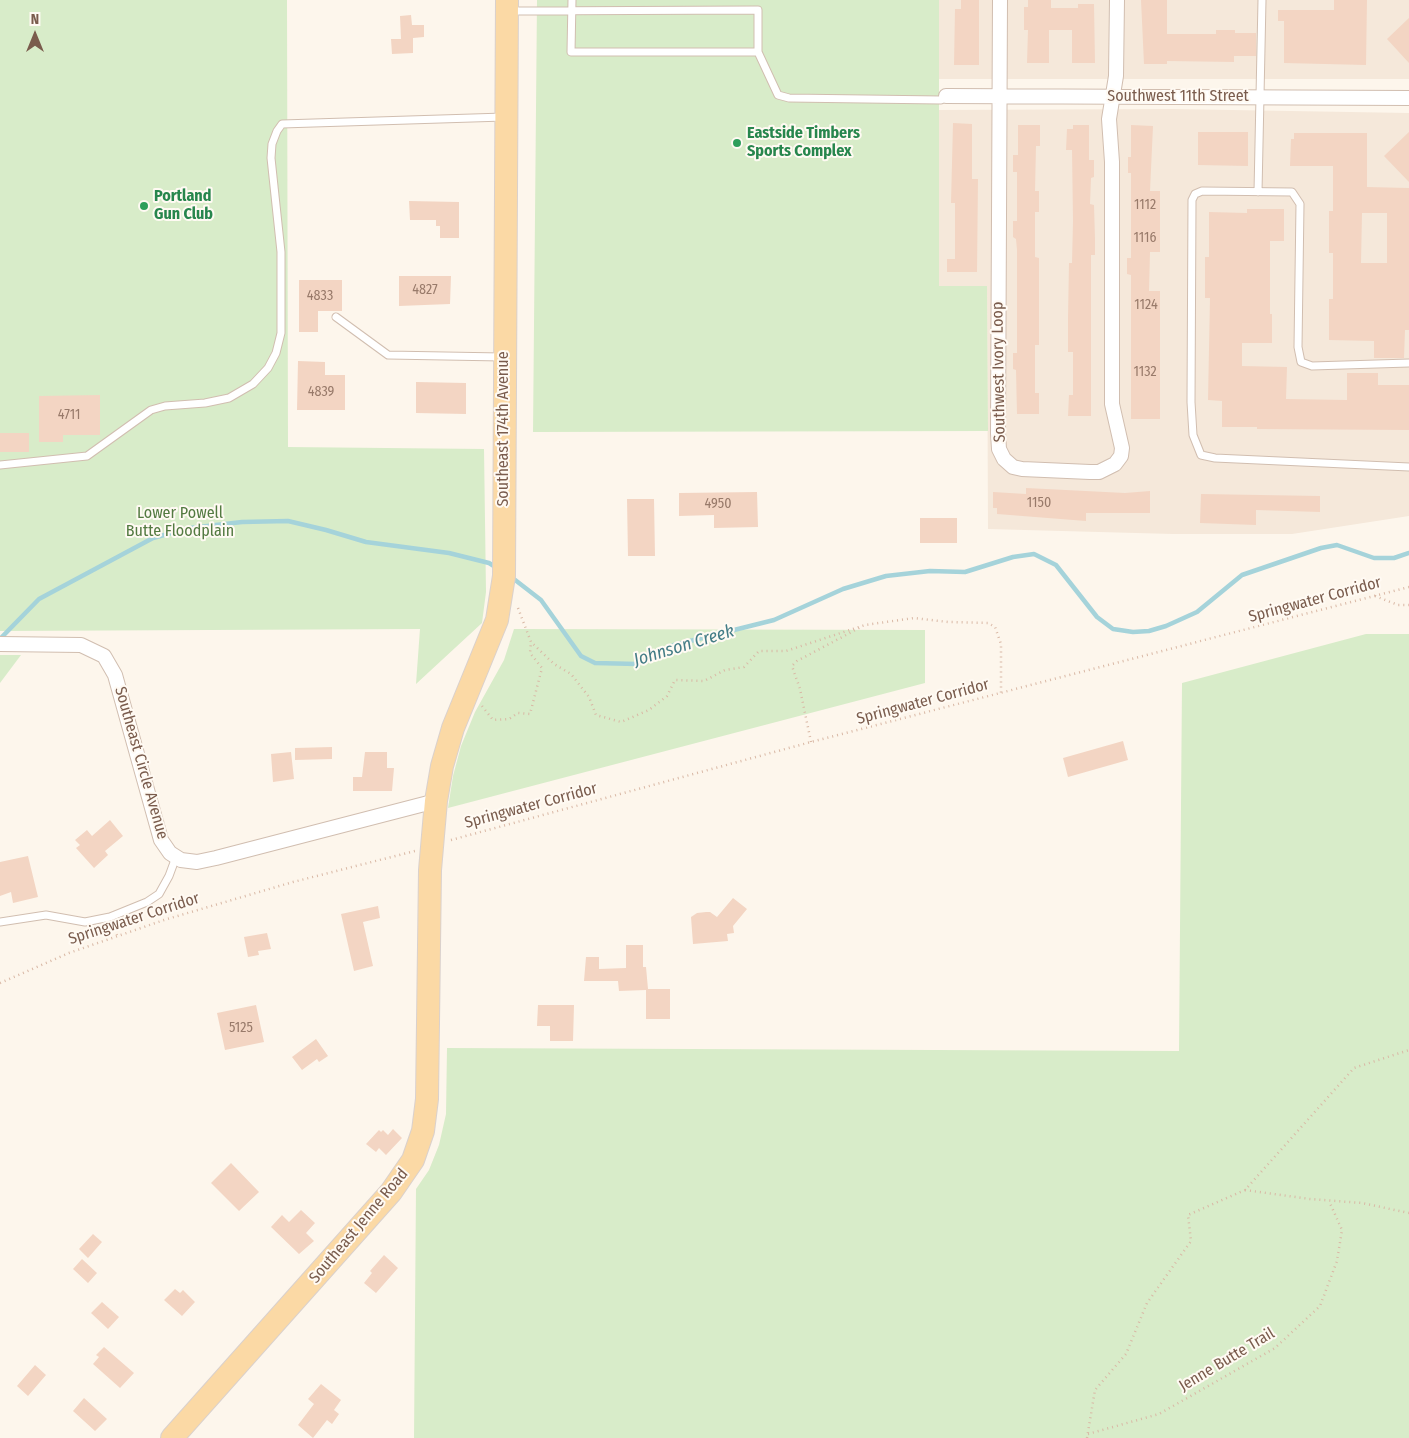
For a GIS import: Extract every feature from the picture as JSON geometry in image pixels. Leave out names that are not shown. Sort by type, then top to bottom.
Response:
[{"type":"main road","name":"Southeast 174th Avenue","points":[[430,846],[436,800],[447,747],[491,639],[502,597],[507,5]]},
{"type":"main road","name":"Southeast Jenne Road","points":[[172,1438],[391,1192],[406,1174],[418,1150],[426,1115],[427,1099],[430,846]]},
{"type":"street","name":"Southwest Ivory Loop","points":[[1000,0],[999,449],[1004,459],[1013,467],[1022,470],[1090,472],[1099,472],[1115,464],[1121,456],[1122,448],[1112,404],[1112,162],[1109,119],[1116,76],[1117,0]]},
{"type":"street","name":"Southwest 11th Street","points":[[946,96],[1409,98]]},
{"type":"street","name":"Southeast Circle Avenue","points":[[4,644],[81,645],[104,656],[115,675],[161,840],[176,857],[191,862],[216,858],[436,800]]},
{"type":"lane","points":[[572,0],[571,52],[758,52]]},
{"type":"lane","points":[[1258,192],[1262,0]]},
{"type":"lane","points":[[507,5],[572,10],[758,10],[758,52],[775,92],[783,97],[941,100],[946,96]]},
{"type":"lane","points":[[0,465],[87,456],[151,410],[165,406],[205,403],[229,398],[252,384],[268,368],[276,353],[281,333],[281,252],[271,158],[272,144],[276,131],[282,124],[506,117]]},
{"type":"lane","points":[[1409,363],[1312,366],[1300,362],[1298,347],[1300,204],[1292,192],[1202,192],[1195,194],[1192,200],[1191,402],[1196,447],[1201,455],[1215,458],[1409,467]]},
{"type":"lane","points":[[336,317],[388,355],[504,357]]},
{"type":"lane","points":[[0,922],[46,915],[85,922],[110,917],[147,902],[159,894],[169,876],[176,857]]},
{"type":"path","name":"Springwater Corridor","points":[[0,983],[69,953],[164,920],[293,882],[811,742],[1409,587]]},
{"type":"path","points":[[1375,596],[1398,605],[1409,605]]},
{"type":"path","points":[[502,597],[516,602],[531,642],[554,664],[571,674],[589,697],[596,715],[621,722],[649,710],[667,696],[675,680],[704,681],[725,670],[744,668],[759,651],[786,651],[865,625],[914,618],[948,622],[988,623],[995,627],[1001,644],[1001,693]]},
{"type":"path","points":[[811,742],[800,689],[792,666],[797,661],[865,625]]},
{"type":"path","points":[[469,690],[493,720],[509,719],[518,713],[530,714],[542,668],[530,653],[531,642]]},
{"type":"path","points":[[1087,1438],[1095,1390],[1126,1354],[1147,1303],[1190,1241],[1188,1216],[1245,1190],[1354,1068],[1409,1050]]},
{"type":"path","points":[[1245,1190],[1329,1201],[1362,1203],[1409,1213]]},
{"type":"path","name":"Jenne Butte Trail","points":[[1088,1434],[1159,1414],[1274,1348],[1320,1306],[1337,1261],[1342,1230],[1329,1201]]},
{"type":"shaded area","points":[[939,0],[1409,0],[1409,79],[939,79]]},
{"type":"shaded area","points":[[1173,109],[1409,113],[1409,516],[1292,534],[1173,534],[988,529],[987,286],[939,286],[938,110]]},
{"type":"green space","name":"Lower Powell Butte Floodplain","points":[[0,0],[287,0],[288,447],[484,449],[486,592],[482,623],[416,684],[420,629],[0,631]]},
{"type":"green space","name":"Eastside Timbers Sports Complex","points":[[537,0],[939,0],[939,286],[987,286],[988,431],[533,432]]},
{"type":"green space","points":[[514,629],[925,630],[925,683],[448,808],[453,776],[461,746],[475,712],[504,660]]},
{"type":"green space","points":[[1366,634],[1409,634],[1409,1438],[414,1438],[416,1189],[429,1170],[439,1145],[446,1114],[447,1048],[1179,1051],[1182,683]]},
{"type":"green space","points":[[0,655],[21,655],[0,683]]},
{"type":"building","points":[[961,0],[979,0],[979,65],[954,65],[955,9],[961,9]]},
{"type":"building","points":[[1028,0],[1051,0],[1051,8],[1078,8],[1078,4],[1094,4],[1095,63],[1072,63],[1072,30],[1049,30],[1049,63],[1027,63],[1028,30],[1024,30],[1024,7],[1028,7]]},
{"type":"building","points":[[1141,0],[1167,0],[1167,34],[1216,34],[1216,30],[1235,30],[1235,33],[1256,33],[1256,56],[1234,56],[1234,62],[1167,61],[1167,64],[1144,64]]},
{"type":"building","points":[[1334,0],[1367,0],[1366,65],[1284,63],[1284,21],[1278,21],[1278,10],[1334,10]]},
{"type":"building","points":[[411,15],[412,25],[424,25],[424,37],[413,38],[413,53],[392,54],[391,39],[401,39],[400,16]]},
{"type":"building","points":[[1409,18],[1409,63],[1387,39]]},
{"type":"building","points":[[953,123],[972,124],[972,179],[978,179],[977,272],[947,272],[947,259],[955,259],[955,203],[951,203]]},
{"type":"building","points":[[1018,125],[1040,125],[1040,146],[1036,146],[1035,191],[1039,191],[1039,212],[1035,212],[1035,257],[1039,258],[1039,345],[1035,345],[1035,393],[1039,393],[1039,414],[1017,414],[1016,370],[1013,369],[1013,353],[1017,353],[1017,250],[1016,239],[1013,237],[1013,221],[1017,221],[1017,172],[1013,172],[1013,155],[1018,155]]},
{"type":"building","points":[[1073,125],[1089,125],[1089,160],[1094,160],[1094,177],[1091,178],[1090,204],[1094,205],[1095,239],[1095,255],[1091,255],[1091,416],[1068,416],[1069,395],[1073,395],[1073,352],[1068,352],[1068,318],[1069,263],[1072,263],[1073,221],[1072,150],[1066,150],[1067,129],[1073,129]]},
{"type":"building","points":[[1131,125],[1153,126],[1150,191],[1160,191],[1160,252],[1150,252],[1149,291],[1160,291],[1160,419],[1131,419],[1131,275],[1127,274],[1127,258],[1131,258],[1131,173],[1128,173],[1128,157],[1131,157]]},
{"type":"building","points":[[1198,132],[1248,132],[1248,166],[1198,165]]},
{"type":"building","points":[[1409,132],[1409,182],[1384,156]]},
{"type":"building","points":[[1294,133],[1367,133],[1367,187],[1409,188],[1409,330],[1405,330],[1404,358],[1374,358],[1374,341],[1329,340],[1329,299],[1333,299],[1333,253],[1329,253],[1329,211],[1333,211],[1333,166],[1290,166],[1291,139],[1294,139]],"holes":[[[1362,213],[1387,213],[1387,263],[1361,263]]]},
{"type":"building","points":[[409,201],[459,202],[459,238],[440,238],[440,226],[436,226],[436,220],[410,220]]},
{"type":"building","points":[[1247,209],[1284,209],[1284,241],[1270,241],[1272,343],[1242,343],[1242,366],[1287,367],[1286,399],[1347,400],[1347,373],[1378,373],[1378,385],[1409,385],[1409,430],[1222,427],[1222,401],[1208,400],[1210,298],[1205,298],[1205,257],[1209,257],[1209,212],[1247,213]]},
{"type":"building","points":[[399,276],[451,276],[450,304],[399,306]]},
{"type":"building","points":[[299,280],[342,280],[342,311],[318,311],[318,332],[299,332]]},
{"type":"building","points":[[298,361],[325,362],[325,375],[345,375],[345,410],[297,410]]},
{"type":"building","points":[[416,382],[466,383],[466,414],[416,413]]},
{"type":"building","points":[[100,395],[100,435],[63,435],[63,442],[39,442],[39,396]]},
{"type":"building","points":[[0,433],[29,433],[29,452],[0,452]]},
{"type":"building","points":[[1026,488],[1125,493],[1150,491],[1150,513],[1086,513],[1086,521],[997,514],[997,508],[993,508],[993,492],[1026,494]]},
{"type":"building","points":[[757,492],[758,527],[714,528],[714,515],[679,516],[679,493]]},
{"type":"building","points":[[1201,494],[1320,496],[1320,512],[1256,510],[1256,525],[1200,523]]},
{"type":"building","points":[[627,499],[654,499],[655,556],[628,556]]},
{"type":"building","points":[[920,518],[957,518],[957,543],[920,543]]},
{"type":"building","points":[[1123,741],[1128,760],[1068,777],[1063,758]]},
{"type":"building","points":[[332,747],[332,759],[295,760],[295,748]]},
{"type":"building","points":[[291,752],[294,779],[273,782],[271,754]]},
{"type":"building","points":[[365,752],[387,752],[387,768],[394,768],[392,791],[353,791],[353,777],[362,777]]},
{"type":"building","points":[[110,820],[123,836],[105,851],[108,855],[94,868],[76,848],[80,845],[75,840],[87,830],[92,836]]},
{"type":"building","points":[[28,856],[38,897],[13,903],[11,892],[0,896],[0,862]]},
{"type":"building","points":[[733,898],[747,909],[733,926],[734,933],[727,934],[728,941],[693,944],[691,917],[697,913],[710,912],[717,917]]},
{"type":"building","points":[[378,906],[380,918],[363,922],[373,966],[354,971],[341,914]]},
{"type":"building","points":[[267,933],[271,949],[258,951],[259,955],[248,957],[244,937]]},
{"type":"building","points":[[626,945],[643,945],[643,967],[646,967],[648,989],[670,989],[670,1019],[646,1019],[646,990],[619,991],[618,981],[584,981],[586,957],[599,957],[599,969],[626,968]]},
{"type":"building","points":[[256,1005],[264,1042],[225,1050],[217,1013]]},
{"type":"building","points":[[538,1005],[574,1005],[573,1041],[550,1041],[550,1026],[537,1026]]},
{"type":"building","points":[[316,1039],[328,1056],[319,1062],[317,1059],[302,1070],[292,1057]]},
{"type":"building","points":[[393,1129],[402,1138],[386,1155],[379,1148],[376,1152],[366,1144],[379,1130],[381,1132],[383,1130],[388,1135]]},
{"type":"building","points":[[231,1163],[259,1192],[239,1211],[211,1183]]},
{"type":"building","points":[[301,1210],[315,1223],[306,1233],[314,1241],[299,1254],[271,1227],[282,1215],[289,1222]]},
{"type":"building","points":[[93,1234],[102,1242],[88,1258],[79,1249]]},
{"type":"building","points":[[384,1255],[398,1268],[376,1293],[364,1283],[372,1273],[370,1271]]},
{"type":"building","points":[[82,1259],[97,1273],[88,1283],[73,1269]]},
{"type":"building","points":[[175,1289],[180,1293],[183,1290],[195,1302],[182,1316],[164,1300]]},
{"type":"building","points":[[102,1302],[119,1317],[108,1329],[91,1313]]},
{"type":"building","points":[[104,1347],[134,1373],[120,1388],[93,1364],[99,1357],[96,1355]]},
{"type":"building","points":[[35,1365],[46,1375],[28,1396],[17,1386]]},
{"type":"building","points":[[321,1384],[341,1400],[334,1410],[339,1414],[332,1424],[327,1420],[313,1438],[298,1425],[314,1404],[308,1399]]},
{"type":"building","points":[[84,1398],[107,1419],[95,1431],[73,1411]]},
{"type":"waterway","name":"Johnson Creek","points":[[0,639],[39,599],[153,538],[190,528],[242,522],[288,521],[366,542],[449,553],[489,563],[497,568]]},
{"type":"waterway","name":"Johnson Creek","points":[[510,576],[541,600],[581,656],[595,663],[637,664],[674,645],[774,620],[843,589],[886,576],[930,571],[965,572],[1013,557],[1034,554],[1056,565],[1097,617],[1113,629],[1133,632],[1149,631],[1166,626],[1197,612],[1242,575],[1321,548],[1337,545],[1374,558],[1394,558],[1409,553]]},
{"type":"place","name":"Eastside Timbers Sports Complex","points":[[737,143]]},
{"type":"place","name":"Portland Gun Club","points":[[144,206]]}]
